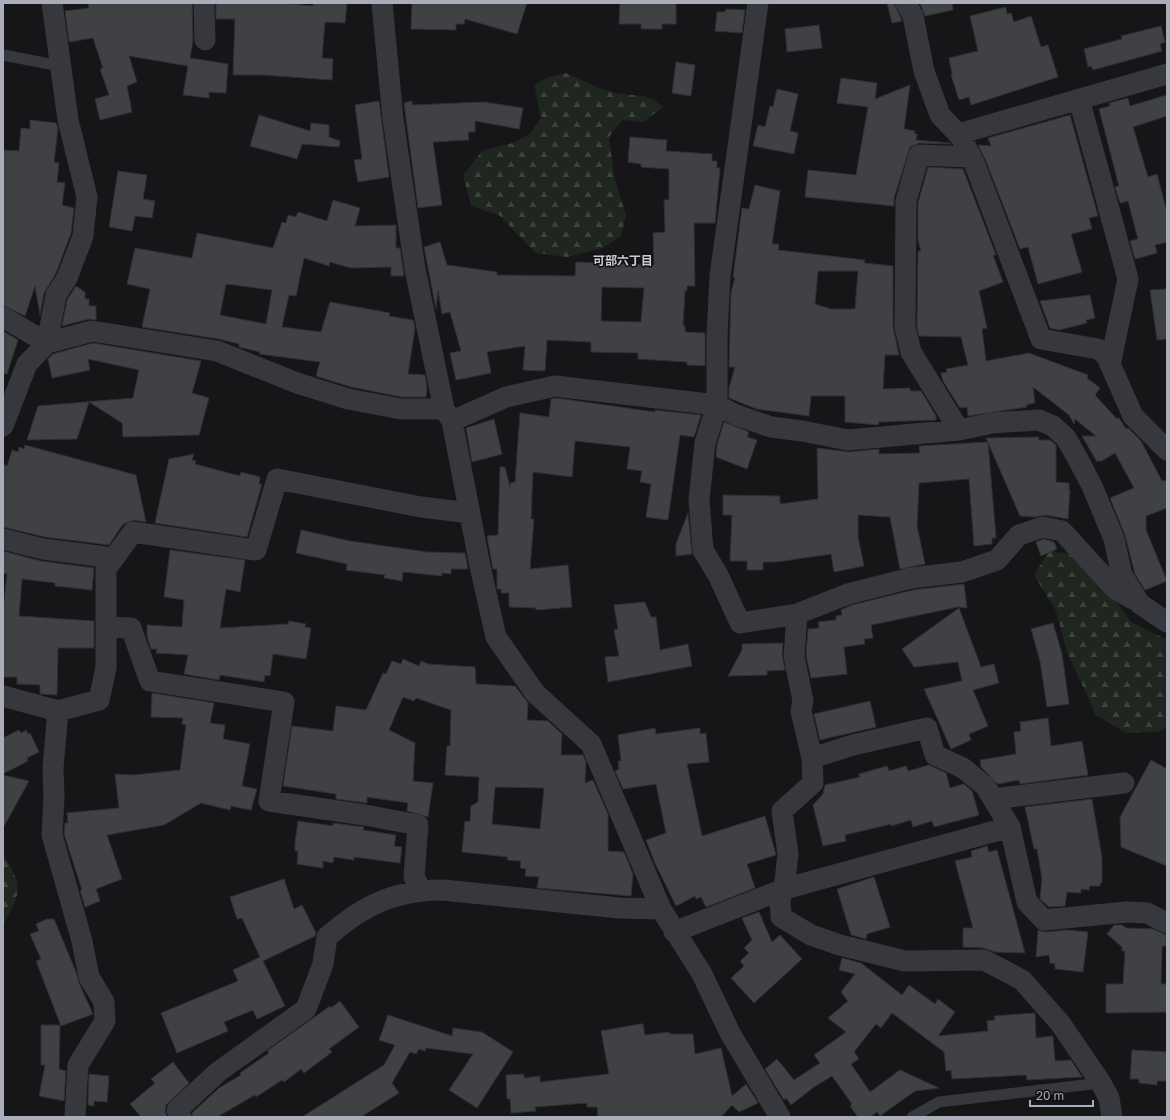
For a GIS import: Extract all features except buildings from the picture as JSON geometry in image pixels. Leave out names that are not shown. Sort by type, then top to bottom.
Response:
[{"type":"street","points":[[47,343],[56,295],[67,278],[83,236],[87,196],[68,120],[52,3]]},
{"type":"street","points":[[204,3],[205,40]]},
{"type":"street","points":[[382,3],[393,119],[415,269],[470,513],[496,637],[535,693],[591,744],[661,909],[674,932],[702,974],[730,1033],[780,1117]]},
{"type":"street","points":[[758,3],[720,276],[717,336],[717,405],[705,443],[699,500],[703,550],[718,575],[740,623],[797,614],[848,594],[910,578],[962,572],[997,560],[1019,535],[1043,527],[1062,531],[1117,590],[1167,622]]},
{"type":"street","points":[[906,3],[912,16],[924,71],[940,115],[958,134],[971,157],[1004,239],[1041,339],[1098,349],[1106,355],[1133,416],[1167,450]]},
{"type":"street","points":[[958,134],[1167,74]]},
{"type":"street","points":[[1079,99],[1128,280],[1110,365]]},
{"type":"street","points":[[959,430],[911,352],[905,327],[906,201],[919,154],[971,157]]},
{"type":"street","points":[[3,317],[47,343]]},
{"type":"street","points":[[3,426],[27,364],[47,343],[92,331],[217,351],[297,383],[348,398],[401,409],[448,415],[506,397],[555,386],[717,405],[736,415],[772,427],[848,440],[959,430],[992,423],[1040,420],[1053,426],[1066,438],[1092,486],[1114,539],[1122,575],[1140,604]]},
{"type":"street","points":[[3,696],[58,711],[99,700],[106,668],[106,569],[133,532],[256,550],[277,479],[421,507],[470,513]]},
{"type":"street","points":[[3,538],[43,550],[114,558]]},
{"type":"street","points":[[797,614],[794,656],[803,701],[801,711],[812,758],[813,783],[782,811],[788,854],[784,888],[780,899],[781,917],[811,935],[840,945],[905,961],[984,960],[1022,980],[1060,1023],[1101,1083],[1109,1098],[1112,1117]]},
{"type":"street","points":[[107,627],[131,628],[150,681],[284,702],[269,801],[365,815],[418,825],[414,877],[421,890]]},
{"type":"street","points":[[58,711],[53,768],[54,797],[52,835],[82,941],[89,977],[104,1002],[105,1021],[78,1065],[75,1117]]},
{"type":"street","points":[[812,758],[853,744],[927,728],[935,755],[963,768],[986,787],[1010,827],[1027,902],[1044,920],[1127,912],[1148,913],[1167,923]]},
{"type":"street","points":[[993,799],[1124,783]]},
{"type":"street","points":[[674,932],[784,888],[1010,827]]},
{"type":"street","points":[[181,1117],[177,1110],[218,1072],[306,1009],[323,964],[327,937],[362,910],[396,896],[421,890],[443,890],[619,908],[661,909]]},
{"type":"lane","points":[[3,55],[60,66]]},
{"type":"lane","points":[[912,1117],[939,1102],[1101,1083]]},
{"type":"green space","points":[[566,73],[610,92],[652,99],[663,107],[643,122],[622,120],[609,137],[614,176],[626,215],[621,236],[603,248],[567,257],[536,253],[499,215],[471,206],[463,175],[483,150],[513,143],[530,134],[541,118],[536,97],[536,85],[544,79]]},
{"type":"green space","points":[[1049,551],[1077,555],[1087,562],[1131,622],[1167,640],[1167,727],[1158,732],[1126,733],[1096,715],[1067,652],[1056,611],[1034,575]]},
{"type":"green space","points":[[3,854],[10,865],[17,882],[18,890],[14,904],[3,925]]},
{"type":"district","name":"可部六丁目","points":[[623,260]]}]
